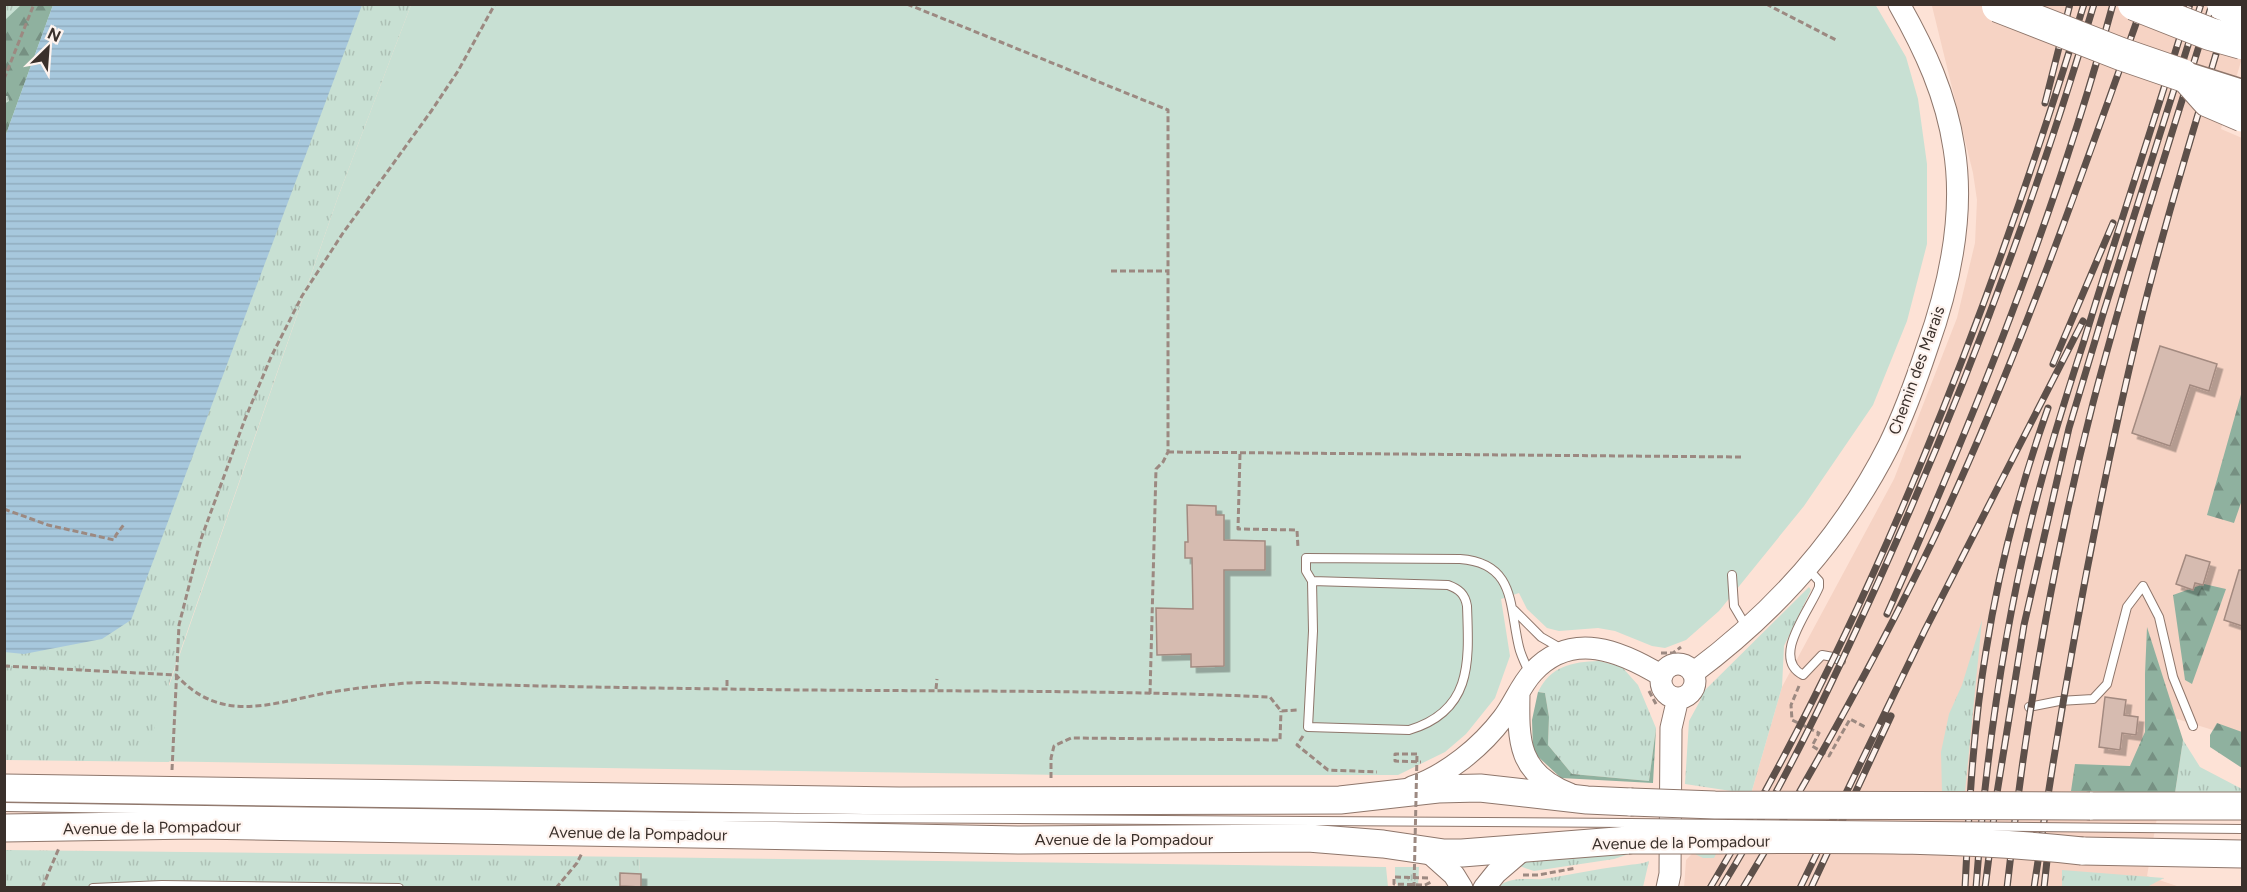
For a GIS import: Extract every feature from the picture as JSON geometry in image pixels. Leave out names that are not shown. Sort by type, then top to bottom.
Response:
[{"type":"highway","points":[[2134,4],[2242,44]]},
{"type":"highway","points":[[2223,4],[2242,11]]},
{"type":"highway","points":[[1998,6],[2121,54],[2242,94]]},
{"type":"main road","points":[[2182,75],[2207,104],[2242,118]]},
{"type":"main road","name":"Avenue de la Pompadour","points":[[4,788],[899,801],[1340,800],[1384,784],[1438,789],[1480,788],[1587,800],[1629,822],[1713,841],[1873,839],[2027,845],[2082,851],[2242,854]]},
{"type":"main road","name":"Avenue de la Pompadour","points":[[4,828],[196,825],[1020,840],[1308,838],[1383,844],[1522,862],[1581,856],[1629,822],[1715,805],[2242,806]]},
{"type":"street","name":"Chemin des Marais","points":[[1693,673],[1748,630],[1808,568],[1839,526],[1874,473],[1889,444],[1910,395],[1933,330],[1951,270],[1957,218],[1956,172],[1951,133],[1940,92],[1922,45],[1899,4]]},
{"type":"street","points":[[1384,784],[1425,782],[1447,769],[1482,742],[1503,718],[1542,663],[1567,651],[1586,648],[1619,653],[1662,676]]},
{"type":"street","points":[[1676,664],[1686,666],[1693,673],[1695,683],[1691,692],[1678,698],[1664,691],[1661,681],[1667,668],[1676,664]]},
{"type":"street","points":[[1525,684],[1518,731],[1525,758],[1537,774],[1553,788],[1587,800]]},
{"type":"street","points":[[1666,888],[1670,874],[1671,728],[1678,698]]},
{"type":"street","points":[[1425,850],[1454,875],[1462,888]]},
{"type":"street","points":[[1484,888],[1496,873],[1522,862]]},
{"type":"lane","points":[[1312,580],[1448,585],[1457,589],[1465,598],[1467,606],[1468,658],[1463,681],[1447,708],[1434,720],[1422,726],[1409,730],[1308,727],[1313,631],[1312,580],[1306,571],[1306,558],[1471,560],[1486,564],[1498,573],[1510,596],[1525,684]]},
{"type":"lane","points":[[1808,568],[1819,580],[1819,587],[1796,631],[1790,659],[1791,666],[1803,675],[1822,656],[1833,657],[1841,661]]},
{"type":"lane","points":[[1732,575],[1734,606],[1748,630]]},
{"type":"lane","points":[[2028,707],[2059,701],[2093,699],[2107,684],[2127,606],[2143,586],[2159,617],[2173,677],[2193,726]]},
{"type":"lane","points":[[1514,610],[1541,637],[1567,651]]},
{"type":"lane","name":"Avenue de la Pompadour","points":[[4,807],[705,817],[1629,822],[2242,829]]},
{"type":"lane","points":[[93,888],[162,886],[399,888]]},
{"type":"path","points":[[4,79],[34,4]]},
{"type":"path","points":[[172,771],[179,626],[201,539],[245,419],[271,357],[302,296],[343,233],[458,71],[495,4]]},
{"type":"path","points":[[907,4],[1168,110],[1168,452],[1156,469],[1150,694]]},
{"type":"path","points":[[1766,4],[1836,40]]},
{"type":"path","points":[[1111,270],[1167,271]]},
{"type":"path","points":[[1168,452],[1741,458]]},
{"type":"path","points":[[1240,454],[1238,529],[1297,530],[1298,553],[1306,558]]},
{"type":"path","points":[[4,509],[48,525],[114,540],[125,523]]},
{"type":"path","points":[[4,666],[176,675],[189,689],[208,699],[239,708],[401,683],[727,689],[936,689],[1270,697],[1281,711],[1280,740],[1071,738],[1054,746],[1051,758],[1051,785]]},
{"type":"path","points":[[1803,675],[1791,705],[1792,720],[1819,733],[1812,746],[1829,756],[1850,719],[1867,728]]},
{"type":"path","points":[[936,689],[937,679]]},
{"type":"path","points":[[727,680],[727,689]]},
{"type":"path","points":[[1281,711],[1310,710]]},
{"type":"path","points":[[1297,745],[1328,770],[1384,784]]},
{"type":"path","points":[[1414,888],[1414,878],[1416,754],[1395,754],[1395,761],[1429,762]]},
{"type":"path","points":[[42,888],[58,851],[60,828]]},
{"type":"path","points":[[556,888],[584,851]]},
{"type":"path","points":[[1522,862],[1538,875],[1581,856]]},
{"type":"path","points":[[1422,878],[1394,877],[1394,884],[1425,885]]},
{"type":"shaded area","points":[[1929,5],[2242,5],[2242,58],[2221,129],[2242,138],[2242,739],[2174,718],[2147,876],[2180,887],[1684,888],[1686,860],[1751,794],[1782,687],[1894,479],[1957,318],[1975,243],[1977,200],[1973,173],[1932,6]]},
{"type":"green space","points":[[1875,4],[1906,57],[1918,99],[1927,164],[1927,244],[1907,321],[1873,405],[1804,506],[1719,611],[1686,640],[1665,648],[1652,646],[1615,631],[1598,628],[1559,631],[1547,628],[1527,609],[1519,593],[1501,599],[1510,656],[1495,698],[1466,734],[1445,752],[1398,775],[1060,775],[143,761],[338,197],[411,5]]},
{"type":"green space","points":[[5,5],[411,5],[338,197],[169,684],[169,762],[5,760]]},
{"type":"green space","points":[[21,5],[53,5],[5,137],[4,104],[9,101],[8,96],[5,96],[5,20]]},
{"type":"green space","points":[[2242,391],[2242,500],[2234,523],[2207,515]]},
{"type":"green space","points":[[2204,584],[2226,589],[2192,684],[2185,680],[2173,595]]},
{"type":"green space","points":[[1809,587],[1811,590],[1784,646],[1782,687],[1751,794],[1685,784],[1689,721],[1701,699],[1698,697]]},
{"type":"green space","points":[[1982,620],[1965,792],[1942,793],[1941,752],[1949,714],[1962,685]]},
{"type":"green space","points":[[2147,627],[2183,740],[2175,793],[2071,791],[2075,764],[2130,766],[2145,732]]},
{"type":"green space","points":[[1599,661],[1622,667],[1638,685],[1656,728],[1649,781],[1572,774],[1548,745],[1549,717],[1545,693],[1538,692],[1543,683],[1563,667]]},
{"type":"green space","points":[[1538,692],[1545,693],[1549,717],[1548,745],[1572,774],[1649,781],[1656,728],[1653,783],[1561,778],[1533,752],[1532,720]]},
{"type":"green space","points":[[2217,723],[2242,732],[2242,768],[2210,747],[2210,735]]},
{"type":"green space","points":[[2183,740],[2200,767],[2242,789],[2242,792],[2175,793]]},
{"type":"green space","points":[[1638,849],[1718,850],[1714,858],[1703,858],[1691,852],[1638,851],[1614,859],[1534,871],[1516,865],[1539,856]]},
{"type":"green space","points":[[5,850],[639,857],[641,888],[5,888]]},
{"type":"green space","points":[[639,857],[1386,867],[1388,887],[641,888]]},
{"type":"green space","points":[[1649,861],[1643,887],[1499,887],[1513,880],[1543,879]]},
{"type":"green space","points":[[1395,867],[1419,867],[1418,887],[1398,887]]},
{"type":"green space","points":[[2062,870],[2164,878],[2147,887],[2062,887]]},
{"type":"water","points":[[53,5],[362,5],[131,620],[102,639],[24,654],[4,652],[5,137]]},
{"type":"building","points":[[2160,346],[2217,364],[2209,391],[2190,385],[2170,446],[2132,433]]},
{"type":"building","points":[[1187,505],[1216,506],[1216,515],[1224,515],[1224,540],[1265,541],[1265,570],[1224,570],[1224,666],[1191,667],[1191,654],[1157,655],[1156,608],[1193,609],[1192,558],[1185,558],[1185,542],[1188,542]]},
{"type":"building","points":[[2186,555],[2210,562],[2203,585],[2195,583],[2193,590],[2176,584]]},
{"type":"building","points":[[2239,570],[2242,570],[2242,626],[2224,620]]},
{"type":"building","points":[[2105,697],[2126,700],[2124,715],[2138,717],[2136,735],[2122,733],[2120,750],[2099,747]]},
{"type":"building","points":[[620,873],[641,874],[641,887],[620,886]]},
{"type":"railway","points":[[2045,103],[2070,4]]},
{"type":"railway","points":[[1710,888],[1769,784],[1824,677],[1923,458],[1968,345],[2009,232],[2084,4]]},
{"type":"railway","points":[[1721,888],[1765,813],[1825,697],[1941,437],[2023,223],[2094,4]]},
{"type":"railway","points":[[1887,614],[1920,540],[2012,314],[2066,160],[2113,4]]},
{"type":"railway","points":[[1743,888],[1794,802],[1867,670],[1913,581],[1965,471],[2020,339],[2143,4]]},
{"type":"railway","points":[[1976,888],[1984,796],[1996,705],[2011,615],[2030,525],[2062,410],[2190,4]]},
{"type":"railway","points":[[1985,888],[1997,793],[2024,625],[2069,428],[2201,4]]},
{"type":"railway","points":[[2007,888],[2022,765],[2041,644],[2078,463],[2150,203],[2212,4]]},
{"type":"railway","points":[[2034,888],[2081,600],[2125,386],[2163,237],[2231,4]]},
{"type":"railway","points":[[2053,364],[2113,223]]},
{"type":"railway","points":[[1800,888],[1925,630],[2083,321]]},
{"type":"railway","points":[[1965,888],[1975,739],[1991,620],[2011,528],[2048,408]]},
{"type":"railway","points":[[1811,888],[1891,716]]},
{"type":"railway","points":[[2044,888],[2048,851]]}]
